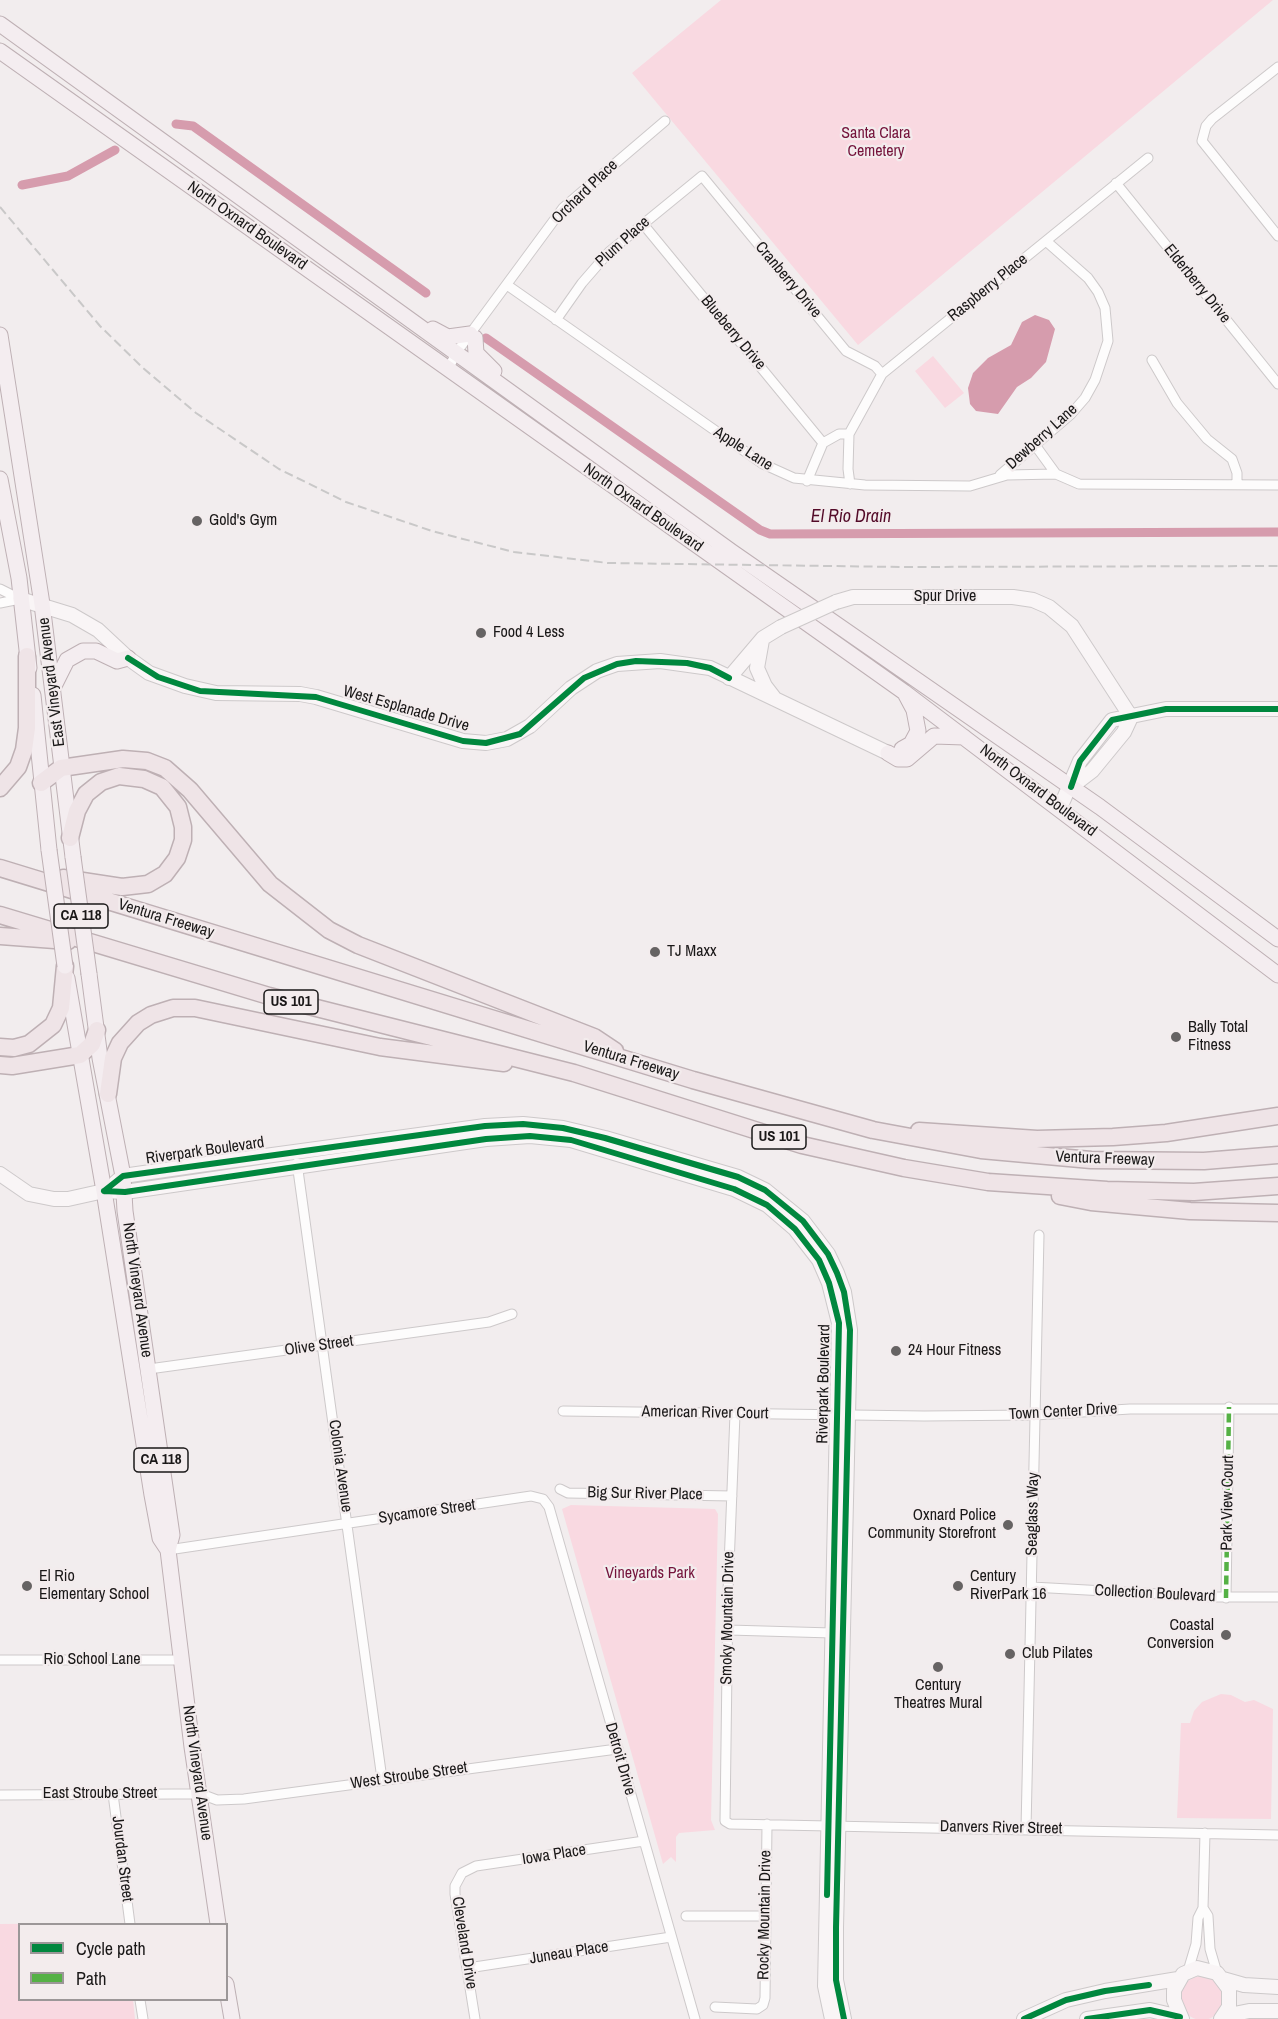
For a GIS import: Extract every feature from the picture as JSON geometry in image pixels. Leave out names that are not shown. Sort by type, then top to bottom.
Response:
[{"type":"highway","points":[[0,788],[18,767],[24,750],[27,728],[27,656]]},
{"type":"highway","points":[[41,783],[61,768],[123,759],[147,761],[165,768],[190,790],[270,884],[329,930],[358,945],[594,1037],[631,1061]]},
{"type":"highway","points":[[40,880],[60,878],[122,888],[148,884],[165,874],[177,858],[183,840],[183,826],[178,807],[162,788],[144,778],[119,776],[101,783],[86,794],[77,811],[70,838]]},
{"type":"highway","name":"Ventura Freeway","points":[[0,868],[631,1061],[873,1130],[981,1150],[1081,1159],[1204,1161],[1278,1155]]},
{"type":"highway","name":"Ventura Freeway","points":[[0,915],[93,941],[269,996],[574,1073],[802,1145],[904,1168],[988,1182],[1107,1190],[1183,1192],[1278,1186]]},
{"type":"highway","points":[[0,936],[93,941]]},
{"type":"highway","points":[[0,1047],[14,1048],[29,1044],[53,1025],[61,1008],[65,966]]},
{"type":"highway","points":[[108,1094],[113,1058],[128,1032],[151,1015],[185,1007],[380,1047],[574,1073]]},
{"type":"highway","points":[[0,1065],[12,1066],[80,1055],[92,1044],[97,1030]]},
{"type":"highway","points":[[873,1130],[962,1133],[1037,1139],[1113,1137],[1166,1133],[1278,1116]]},
{"type":"highway","points":[[988,1182],[1090,1202],[1190,1211],[1278,1213]]},
{"type":"main road","name":"North Oxnard Boulevard","points":[[0,24],[844,631],[1071,787],[1278,939]]},
{"type":"main road","name":"North Oxnard Boulevard","points":[[0,51],[904,692],[1278,975]]},
{"type":"main road","points":[[369,290],[448,337],[473,336],[479,358],[492,368],[508,391]]},
{"type":"main road","name":"East Vineyard Avenue","points":[[1,345],[5,393],[42,604],[70,838],[97,1030]]},
{"type":"main road","name":"East Vineyard Avenue","points":[[0,479],[20,595],[49,850],[80,1055]]},
{"type":"main road","points":[[53,688],[67,660],[83,651],[96,651],[117,661],[128,658]]},
{"type":"main road","points":[[888,753],[907,747],[917,735],[914,710],[904,692]]},
{"type":"main road","points":[[888,753],[898,759],[907,759],[934,736],[964,736]]},
{"type":"main road","name":"North Vineyard Avenue","points":[[97,1030],[124,1184],[125,1211],[172,1535],[168,1550],[192,1747],[201,1794],[218,1923]]},
{"type":"main road","name":"North Vineyard Avenue","points":[[80,1055],[101,1170],[152,1495],[160,1538],[168,1550]]},
{"type":"main road","points":[[122,1307],[134,1326],[143,1365],[149,1369]]},
{"type":"main road","points":[[228,1996],[232,2019]]},
{"type":"street","points":[[1277,68],[1212,119],[1203,133],[1202,141],[1278,236]]},
{"type":"street","name":"Orchard Place","points":[[448,370],[563,208],[665,121]]},
{"type":"street","name":"Raspberry Place","points":[[850,484],[849,434],[882,374],[1148,158]]},
{"type":"street","name":"Plum Place","points":[[556,320],[596,266],[702,176]]},
{"type":"street","name":"Cranberry Drive","points":[[702,176],[846,351],[874,366],[882,374]]},
{"type":"street","name":"Elderberry Drive","points":[[1116,183],[1278,384]]},
{"type":"street","name":"Blueberry Drive","points":[[643,224],[824,443]]},
{"type":"street","name":"Dewberry Lane","points":[[995,479],[1071,414],[1085,398],[1095,380],[1108,341],[1105,308],[1098,292],[1088,278],[1046,241]]},
{"type":"street","name":"Apple Lane","points":[[507,285],[763,464],[807,481],[970,486],[1024,472],[1056,474],[1079,484],[1278,485]]},
{"type":"street","points":[[1152,360],[1185,412],[1207,439],[1232,459],[1237,473],[1237,484]]},
{"type":"street","points":[[807,481],[824,443],[839,434],[849,434]]},
{"type":"street","points":[[1035,445],[1056,474]]},
{"type":"street","points":[[0,589],[20,595]]},
{"type":"street","points":[[0,603],[20,595]]},
{"type":"street","name":"West Esplanade Drive","points":[[20,595],[72,615],[98,630],[128,658],[149,673],[200,691],[315,697],[463,741],[486,743],[520,734],[584,678],[617,664],[636,661],[687,663],[710,668],[888,753]]},
{"type":"street","name":"Spur Drive","points":[[729,678],[763,638],[781,627],[836,602],[853,597],[1013,597],[1033,600],[1049,607],[1072,626],[1131,717]]},
{"type":"street","points":[[763,638],[757,668],[765,686],[776,701]]},
{"type":"street","points":[[1060,808],[1071,787],[1092,771],[1124,732],[1131,717],[1166,709],[1278,709]]},
{"type":"street","name":"Riverpark Boulevard","points":[[0,1174],[17,1188],[41,1198],[68,1199],[124,1184],[294,1152],[485,1126],[523,1124],[563,1128],[605,1138],[738,1178],[765,1190],[803,1221],[828,1254],[837,1274],[846,1302],[850,1329],[843,1416],[832,1633],[836,1980],[843,2019]]},
{"type":"street","name":"Riverpark Boulevard","points":[[124,1184],[298,1167],[486,1139],[530,1136],[571,1140],[602,1148],[752,1197],[767,1205],[795,1229],[819,1260],[829,1283],[839,1323],[843,1416],[834,1825],[825,1986],[832,2019]]},
{"type":"street","name":"Colonia Avenue","points":[[294,1152],[348,1523],[382,1779]]},
{"type":"street","name":"Seaglass Way","points":[[1026,1829],[1039,1235]]},
{"type":"street","name":"Olive Street","points":[[149,1369],[489,1322],[512,1314]]},
{"type":"street","name":"Town Center Drive","points":[[843,1416],[1035,1415],[1130,1409],[1229,1407],[1278,1409]]},
{"type":"street","name":"Park View Court","points":[[1226,1598],[1229,1407]]},
{"type":"street","name":"American River Court","points":[[563,1410],[843,1416]]},
{"type":"street","name":"Smoky Mountain Drive","points":[[725,1821],[735,1414]]},
{"type":"street","name":"Big Sur River Place","points":[[560,1489],[568,1493],[732,1496]]},
{"type":"street","name":"Sycamore Street","points":[[168,1550],[531,1497],[543,1500]]},
{"type":"street","name":"Detroit Drive","points":[[543,1500],[549,1507],[695,2019]]},
{"type":"street","name":"Collection Boulevard","points":[[1032,1587],[1226,1598],[1278,1597]]},
{"type":"street","points":[[729,1630],[832,1633]]},
{"type":"street","name":"Rio School Lane","points":[[0,1660],[183,1660]]},
{"type":"street","name":"West Stroube Street","points":[[201,1794],[217,1800],[244,1799],[617,1749]]},
{"type":"street","name":"Jourdan Street","points":[[114,1794],[130,1923]]},
{"type":"street","name":"East Stroube Street","points":[[0,1795],[201,1794]]},
{"type":"street","name":"Danvers River Street","points":[[725,1821],[730,1824],[1278,1835]]},
{"type":"street","name":"Rocky Mountain Drive","points":[[716,2007],[757,2009],[763,2005],[767,1824]]},
{"type":"street","points":[[1181,2018],[1174,2000],[1196,1944],[1198,1918],[1203,1908],[1205,1833]]},
{"type":"street","name":"Iowa Place","points":[[465,1870],[476,1866],[644,1840]]},
{"type":"street","name":"Cleveland Drive","points":[[465,1870],[458,1879],[455,1894],[475,2019]]},
{"type":"street","points":[[1203,1908],[1208,1916],[1209,1944],[1230,1999],[1223,2017]]},
{"type":"street","points":[[687,1916],[765,1916]]},
{"type":"street","name":"Juneau Place","points":[[468,1968],[671,1937]]},
{"type":"street","points":[[1024,2019],[1066,2001],[1183,1975],[1197,1968],[1244,1985],[1278,1987]]},
{"type":"street","points":[[140,2001],[143,2019]]},
{"type":"street","points":[[1087,2019],[1123,2012],[1150,2010],[1181,2018]]},
{"type":"street","points":[[1223,2017],[1249,2011],[1278,2011]]},
{"type":"green space","name":"Santa Clara Cemetery","points":[[721,0],[1273,0],[858,345],[632,73]]},
{"type":"green space","points":[[933,356],[964,393],[945,408],[915,371]]},
{"type":"green space","name":"Vineyards Park","points":[[571,1505],[715,1509],[718,1514],[711,1820],[715,1830],[679,1833],[676,1837],[676,1862],[671,1857],[663,1864],[562,1509]]},
{"type":"green space","points":[[1221,1694],[1231,1695],[1245,1702],[1254,1700],[1273,1709],[1271,1819],[1177,1818],[1181,1723],[1190,1723],[1194,1711],[1202,1702]]},
{"type":"green space","points":[[0,1924],[18,1924],[18,2001],[133,2001],[135,2019],[0,2019]]},
{"type":"green space","points":[[1202,1976],[1217,1983],[1224,1998],[1217,2013],[1202,2020],[1187,2013],[1180,1998],[1187,1983]]},
{"type":"shaded area","points":[[1035,315],[1049,320],[1055,329],[1046,362],[1031,378],[1017,387],[998,414],[976,411],[970,404],[968,388],[973,373],[988,358],[1011,345],[1022,322]]},
{"type":"waterway","points":[[176,124],[193,126],[426,293]]},
{"type":"waterway","points":[[22,185],[68,176],[115,150]]},
{"type":"waterway","name":"El Rio Drain","points":[[486,338],[760,530],[770,534],[1278,532]]},
{"type":"railway","points":[[0,207],[100,326],[143,368],[196,413],[279,469],[346,502],[432,531],[514,552],[608,563],[902,567],[1278,566]]},
{"type":"marked path","points":[[1226,1598],[1229,1407]]},
{"type":"cycle path","points":[[128,658],[158,677],[200,691],[316,697],[463,741],[486,743],[520,734],[584,678],[617,664],[636,661],[687,663],[710,668],[729,678]]},
{"type":"cycle path","points":[[1071,787],[1080,761],[1112,720],[1166,709],[1278,709]]},
{"type":"cycle path","points":[[104,1191],[123,1176],[485,1126],[523,1124],[563,1128],[605,1138],[738,1177],[765,1190],[803,1221],[828,1254],[837,1273],[844,1292],[850,1330],[836,1927],[836,1980],[844,2019]]},
{"type":"cycle path","points":[[104,1191],[125,1192],[486,1139],[530,1136],[571,1140],[734,1189],[767,1205],[795,1229],[819,1260],[829,1283],[839,1323],[827,1895]]},
{"type":"cycle path","points":[[1024,2019],[1066,2000],[1105,1991],[1149,1985]]},
{"type":"cycle path","points":[[1087,2019],[1150,2010],[1180,2017]]},
{"type":"place","name":"Gold's Gym","points":[[197,521]]},
{"type":"place","name":"Food 4 Less","points":[[481,633]]},
{"type":"place","name":"TJ Maxx","points":[[655,952]]},
{"type":"place","name":"Bally Total Fitness","points":[[1176,1037]]},
{"type":"place","name":"24 Hour Fitness","points":[[896,1351]]},
{"type":"place","name":"Oxnard Police Community Storefront","points":[[1008,1525]]},
{"type":"place","name":"El Rio Elementary School","points":[[27,1586]]},
{"type":"place","name":"Century RiverPark 16","points":[[958,1586]]},
{"type":"place","name":"Coastal Conversion","points":[[1226,1635]]},
{"type":"place","name":"Club Pilates","points":[[1010,1654]]},
{"type":"place","name":"Century Theatres Mural","points":[[938,1667]]}]
